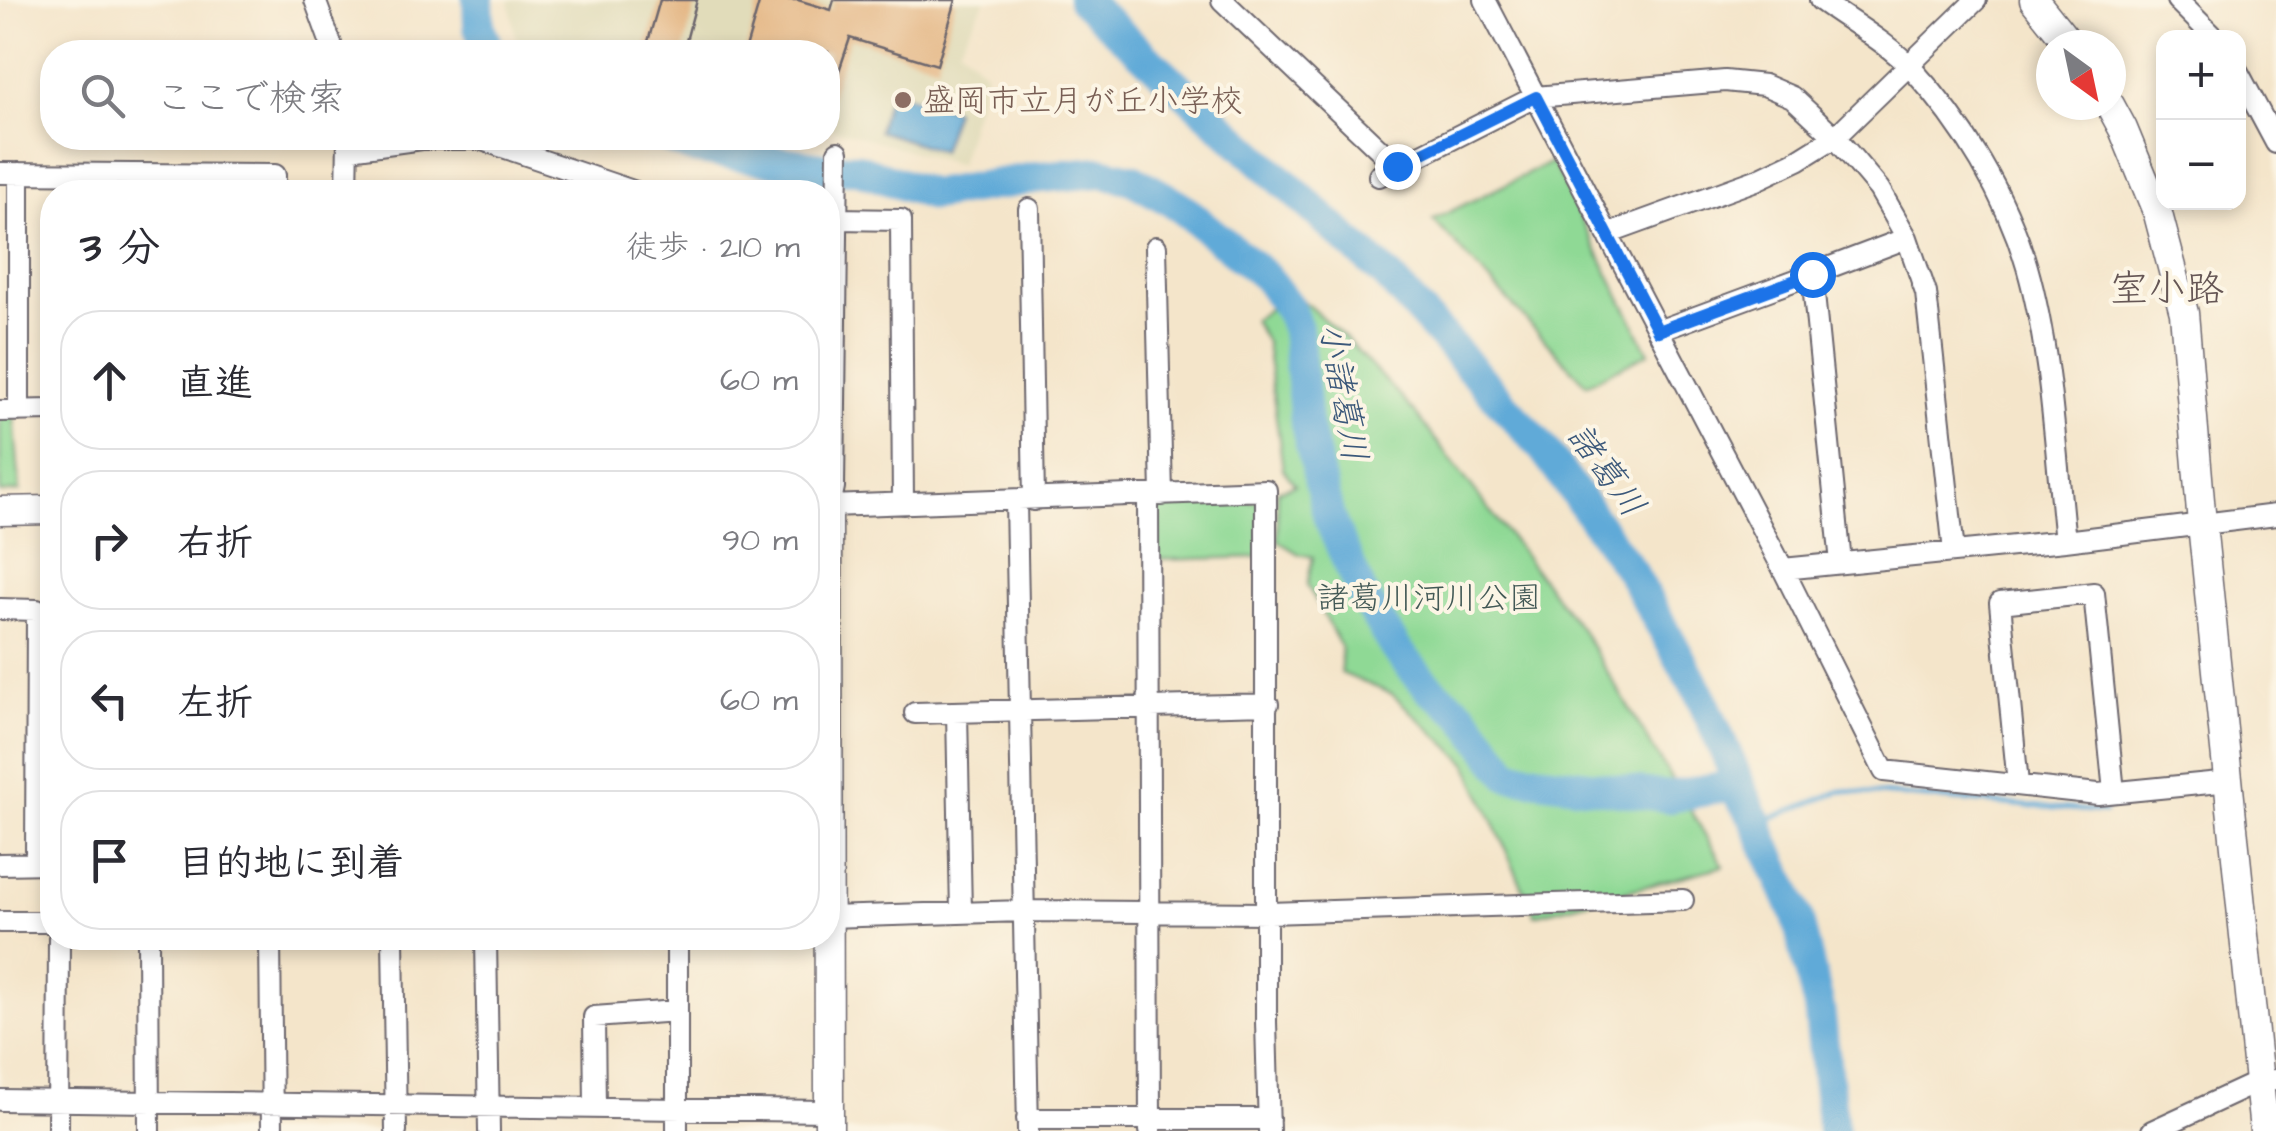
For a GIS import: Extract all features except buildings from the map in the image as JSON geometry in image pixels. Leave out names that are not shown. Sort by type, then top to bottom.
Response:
[{"type":"street","points":[[316,0],[330,40]]},
{"type":"street","points":[[1222,0],[1388,171],[1536,97],[1725,81],[1764,85],[1792,97],[1835,137],[1879,189],[1907,238],[1926,293],[1954,552]]},
{"type":"street","points":[[1485,0],[1884,771],[2098,794],[2230,781]]},
{"type":"street","points":[[1820,0],[1909,66],[1957,124],[2000,201],[2026,264],[2041,331],[2066,541]]},
{"type":"street","points":[[1607,234],[1756,180],[1835,137],[1976,0]]},
{"type":"street","points":[[2034,0],[2058,30]]},
{"type":"street","points":[[2177,0],[2207,30]]},
{"type":"street","points":[[2246,87],[2276,143]]},
{"type":"street","points":[[2119,120],[2158,214],[2184,313],[2230,781],[2268,1080],[2264,1131]]},
{"type":"street","points":[[347,180],[349,150]]},
{"type":"street","points":[[512,150],[601,180]]},
{"type":"street","points":[[837,163],[837,180]]},
{"type":"street","points":[[40,410],[9,411],[10,173],[74,180]]},
{"type":"street","points":[[221,180],[275,175],[275,180]]},
{"type":"street","points":[[840,506],[1025,500],[1266,490],[1269,1125],[1027,1125],[1020,711],[1025,500],[1029,209]]},
{"type":"street","points":[[840,220],[901,220],[903,504]]},
{"type":"street","points":[[1658,331],[1907,238]]},
{"type":"street","points":[[1150,1124],[1148,708],[1155,495],[1156,247]]},
{"type":"street","points":[[1812,274],[1840,563]]},
{"type":"street","points":[[0,510],[40,510]]},
{"type":"street","points":[[1782,570],[2276,516]]},
{"type":"street","points":[[2018,784],[2000,603],[2094,593],[2114,792]]},
{"type":"street","points":[[0,609],[40,610]]},
{"type":"street","points":[[915,713],[1268,704]]},
{"type":"street","points":[[957,712],[960,913]]},
{"type":"street","points":[[0,864],[40,863]]},
{"type":"street","points":[[840,917],[1022,911],[1268,913],[1683,900]]},
{"type":"street","points":[[0,922],[40,922]]},
{"type":"street","points":[[58,1131],[59,950]]},
{"type":"street","points":[[148,950],[149,1131]]},
{"type":"street","points":[[270,950],[272,1131]]},
{"type":"street","points":[[393,950],[396,1131]]},
{"type":"street","points":[[486,950],[489,1131]]},
{"type":"street","points":[[677,950],[678,1131]]},
{"type":"street","points":[[0,1100],[677,1109],[829,1121],[828,950]]},
{"type":"street","points":[[595,1108],[594,1016],[677,1011]]},
{"type":"street","points":[[2152,1131],[2268,1080]]},
{"type":"shaded area","name":"盛岡市立月が丘小学校","points":[[509,0],[986,0],[959,47],[986,72],[959,165],[840,130],[840,40],[516,39]]},
{"type":"green space","points":[[1552,162],[1649,353],[1586,384],[1433,220]]},
{"type":"green space","name":"諸葛川河川公園","points":[[1293,292],[1345,338],[1415,413],[1583,632],[1724,866],[1535,915],[1467,763],[1392,694],[1341,673],[1341,647],[1307,585],[1313,557],[1299,554],[1278,541],[1277,491],[1295,485],[1283,469],[1266,342],[1253,320]]},
{"type":"green space","points":[[14,415],[20,491],[0,493],[0,416]]},
{"type":"green space","points":[[1259,501],[1259,557],[1156,560],[1156,504]]},
{"type":"water","points":[[890,91],[955,110],[941,151],[878,131]]},
{"type":"waterway","name":"小諸葛川","points":[[478,0],[479,27],[484,40]]},
{"type":"waterway","name":"諸葛川","points":[[1083,0],[1387,276],[1543,448],[1631,572],[1699,692],[1797,916],[1819,1008],[1833,1131]]},
{"type":"waterway","name":"小諸葛川","points":[[705,150],[823,168],[858,169],[932,195],[1041,177],[1101,172],[1132,179],[1178,205],[1266,277],[1289,308],[1297,330],[1306,424],[1329,518],[1362,594],[1396,649],[1429,688],[1463,714],[1509,775],[1670,797],[1732,785],[1758,823]]},
{"type":"waterway","points":[[1758,823],[1841,791],[2105,812]]},
{"type":"place","name":"盛岡市立月が丘小学校","points":[[903,100]]},
{"type":"district","name":"室小路","points":[[2167,288]]},
{"type":"route","points":[[1397,166],[1536,97],[1658,331],[1812,274]]}]
